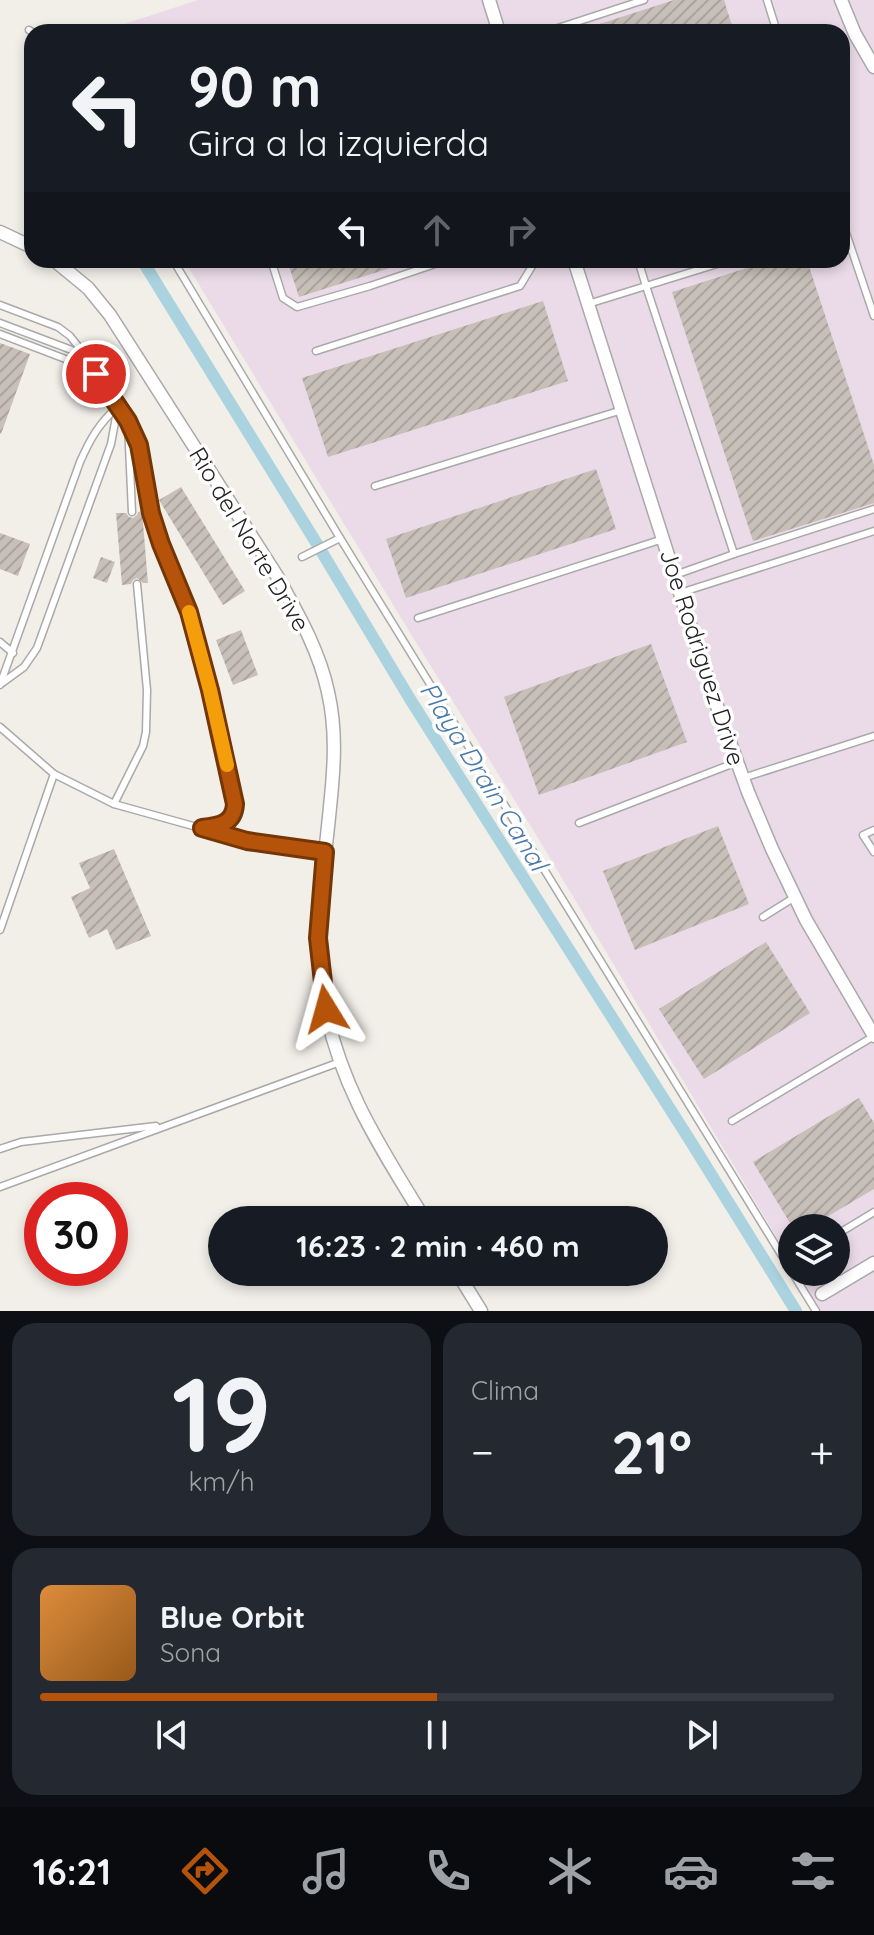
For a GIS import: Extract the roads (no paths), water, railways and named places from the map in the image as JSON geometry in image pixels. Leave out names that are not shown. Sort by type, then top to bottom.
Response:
[{"type":"street","points":[[489,0],[496,24]]},
{"type":"street","points":[[841,0],[855,34],[874,67]]},
{"type":"street","points":[[0,232],[24,243]]},
{"type":"street","name":"Rio del Norte Drive","points":[[64,268],[88,288],[110,315],[277,576],[318,658],[329,694],[334,733],[318,938],[329,1025],[340,1062],[365,1121],[417,1206]]},
{"type":"street","name":"Joe Rodriguez Drive","points":[[577,268],[709,684],[743,778],[795,897],[874,1036]]},
{"type":"street","points":[[850,1273],[874,1263]]},
{"type":"street","points":[[466,1286],[481,1311]]},
{"type":"street","points":[[822,1294],[830,1286]]},
{"type":"lane","points":[[578,24],[644,0]]},
{"type":"lane","points":[[767,0],[774,24]]},
{"type":"lane","points":[[850,246],[874,316]]},
{"type":"lane","points":[[178,268],[340,538],[816,1311]]},
{"type":"lane","points":[[274,268],[283,298],[297,307],[423,268]]},
{"type":"lane","points":[[316,351],[520,286],[531,268]]},
{"type":"lane","points":[[640,268],[734,554]]},
{"type":"lane","points":[[588,304],[704,268]]},
{"type":"lane","points":[[0,305],[58,327],[70,336],[128,421],[139,445],[157,532],[189,612],[210,690],[235,804],[229,821],[202,828]]},
{"type":"lane","points":[[0,323],[85,355]]},
{"type":"lane","points":[[0,334],[68,360],[85,355]]},
{"type":"lane","points":[[0,685],[80,462],[101,422],[118,406]]},
{"type":"lane","points":[[0,685],[24,667],[37,648],[111,444],[118,406]]},
{"type":"lane","points":[[375,486],[622,410]]},
{"type":"lane","points":[[128,421],[132,512]]},
{"type":"lane","points":[[674,575],[874,509]]},
{"type":"lane","points":[[680,593],[874,531]]},
{"type":"lane","points":[[302,557],[340,538]]},
{"type":"lane","points":[[418,618],[663,539]]},
{"type":"lane","points":[[114,804],[143,746],[146,732],[147,690],[137,584]]},
{"type":"lane","points":[[0,642],[13,653]]},
{"type":"lane","points":[[0,727],[54,774],[114,804],[247,841],[325,852]]},
{"type":"lane","points":[[743,778],[874,736]]},
{"type":"lane","points":[[579,823],[737,762]]},
{"type":"lane","points":[[0,930],[54,774]]},
{"type":"lane","points":[[874,830],[863,835],[874,852]]},
{"type":"lane","points":[[763,917],[795,897]]},
{"type":"lane","points":[[732,1121],[874,1036]]},
{"type":"lane","points":[[0,1187],[340,1062]]},
{"type":"lane","points":[[0,1149],[21,1142],[168,1124]]},
{"type":"lane","points":[[850,1227],[874,1212]]},
{"type":"waterway","name":"Playa Drain Canal","points":[[147,268],[410,699],[796,1311]]}]
